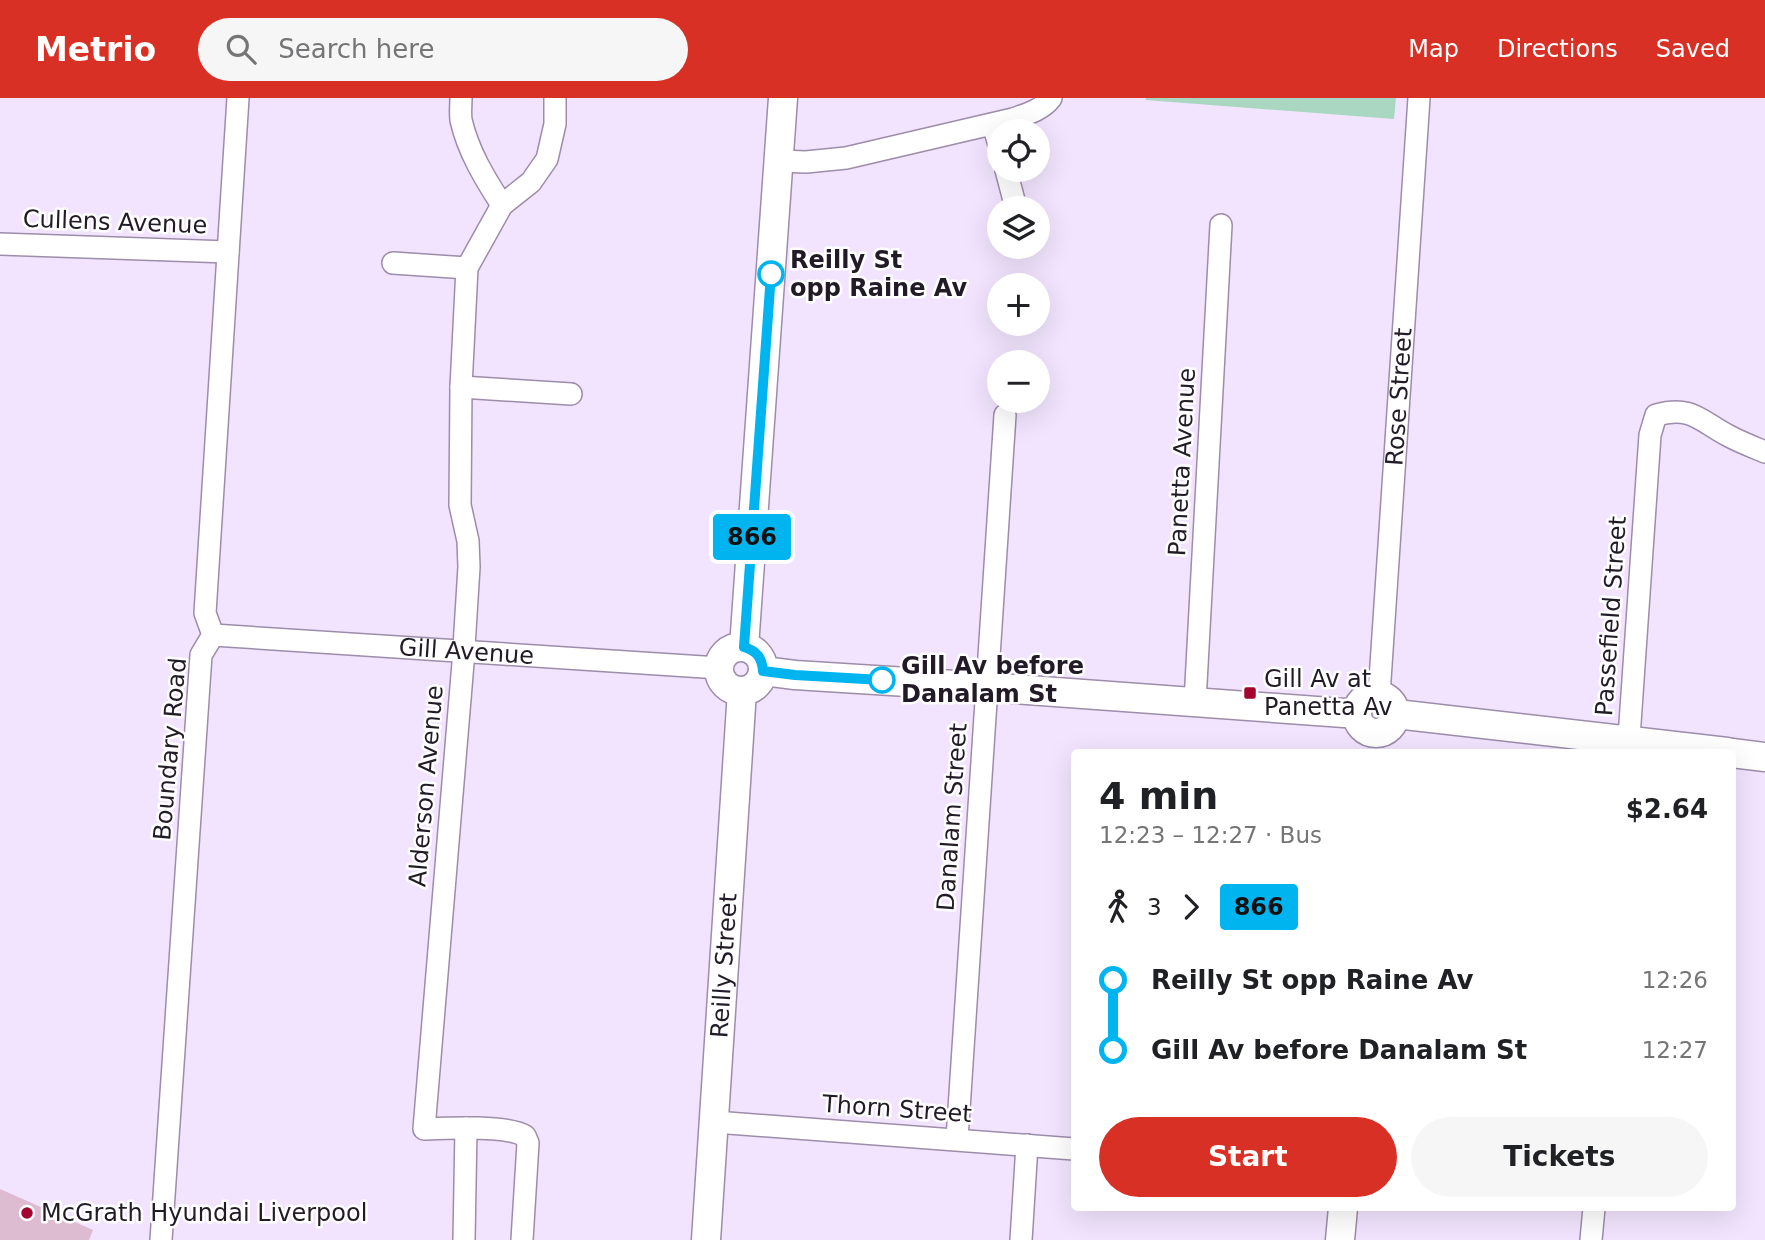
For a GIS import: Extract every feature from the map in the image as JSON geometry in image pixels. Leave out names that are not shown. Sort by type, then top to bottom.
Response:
[{"type":"main road","points":[[744,647],[783,98]]},
{"type":"main road","points":[[737,647],[744,647],[760,658],[763,671],[753,687],[742,691],[723,682],[719,668],[724,654],[737,647]]},
{"type":"main road","points":[[763,671],[1195,702],[1369,733],[1387,730],[1395,720],[1387,705]]},
{"type":"main road","name":"Reilly Street","points":[[706,1240],[742,691]]},
{"type":"main road","points":[[1387,705],[1628,747],[1668,749]]},
{"type":"main road","points":[[1736,753],[1765,757]]},
{"type":"main road","points":[[1340,1240],[1343,1211]]},
{"type":"street","name":"Boundary Road","points":[[160,1240],[201,655],[213,635],[205,613],[238,98]]},
{"type":"street","points":[[461,98],[461,119],[472,152],[502,205]]},
{"type":"street","name":"Alderson Avenue","points":[[466,1128],[424,1129],[469,567],[468,541],[460,505],[461,387],[467,268],[502,205],[531,182],[547,159],[555,124],[555,98]]},
{"type":"street","points":[[1013,119],[1032,112],[1051,98]]},
{"type":"street","name":"Rose Street","points":[[1387,705],[1419,98]]},
{"type":"street","points":[[779,161],[806,162],[846,158],[987,125]]},
{"type":"street","name":"Panetta Avenue","points":[[1195,702],[1222,225]]},
{"type":"street","name":"Cullens Avenue","points":[[0,244],[228,252]]},
{"type":"street","points":[[393,263],[467,268]]},
{"type":"street","points":[[461,387],[571,394]]},
{"type":"street","name":"Passefield Street","points":[[1628,747],[1650,435],[1656,415],[1671,411],[1693,414],[1728,436],[1765,452]]},
{"type":"street","name":"Danalam Street","points":[[957,1139],[1004,415]]},
{"type":"street","name":"Gill Avenue","points":[[213,635],[719,668]]},
{"type":"street","name":"Thorn Street","points":[[715,1122],[1071,1149]]},
{"type":"street","points":[[464,1240],[466,1128],[520,1132],[525,1136],[528,1143],[522,1240]]},
{"type":"street","points":[[1021,1240],[1027,1144]]},
{"type":"street","points":[[1591,1240],[1594,1211]]},
{"type":"green space","points":[[1396,98],[1394,119],[1145,100]]},
{"type":"building","points":[[0,1189],[93,1230],[89,1240],[0,1240]]},
{"type":"bus line","name":"866","points":[[771,274],[744,647],[760,658],[763,671],[882,680]]},
{"type":"place","name":"Reilly St opp Raine Av","points":[[771,274]]},
{"type":"place","name":"Gill Av before Danalam St","points":[[882,680]]},
{"type":"place","name":"Gill Av at Panetta Av","points":[[1250,693]]},
{"type":"place","name":"McGrath Hyundai Liverpool","points":[[27,1213]]}]
